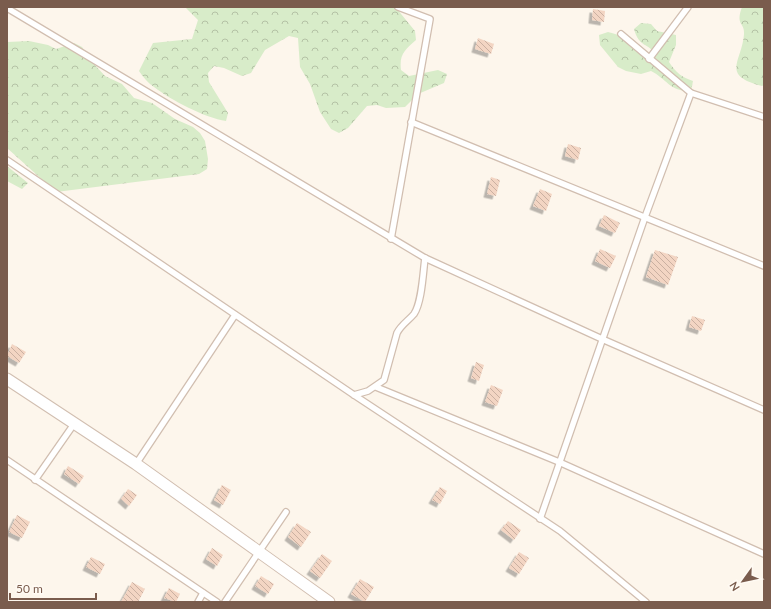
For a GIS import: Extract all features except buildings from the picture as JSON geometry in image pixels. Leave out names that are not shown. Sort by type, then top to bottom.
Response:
[{"type":"street","points":[[7,379],[136,464],[260,551],[329,602]]},
{"type":"lane","points":[[391,239],[430,19],[398,7]]},
{"type":"lane","points":[[649,58],[688,7]]},
{"type":"lane","points":[[7,8],[425,258],[602,339],[764,410]]},
{"type":"lane","points":[[620,34],[691,93],[764,117]]},
{"type":"lane","points":[[540,519],[645,217],[691,93]]},
{"type":"lane","points":[[411,122],[764,266]]},
{"type":"lane","points":[[7,160],[354,395],[560,531],[646,602]]},
{"type":"lane","points":[[354,395],[376,387],[384,380],[400,327],[416,310],[425,258]]},
{"type":"lane","points":[[136,464],[235,315]]},
{"type":"lane","points":[[376,387],[559,462],[764,554]]},
{"type":"lane","points":[[34,480],[74,424]]},
{"type":"lane","points":[[7,460],[34,480],[217,602]]},
{"type":"lane","points":[[225,602],[286,512]]},
{"type":"lane","points":[[198,602],[203,593]]},
{"type":"green space","points":[[185,7],[394,7],[415,31],[416,40],[402,56],[401,70],[409,76],[438,70],[447,74],[444,83],[418,94],[405,107],[386,108],[377,105],[367,106],[348,128],[339,133],[331,129],[320,112],[310,84],[300,67],[298,38],[289,36],[265,50],[251,73],[242,76],[224,68],[214,66],[208,73],[209,82],[228,113],[226,121],[218,119],[188,108],[169,97],[150,84],[139,71],[153,43],[192,39],[198,20]]},
{"type":"green space","points":[[742,7],[764,7],[764,85],[762,86],[749,82],[741,77],[737,72],[736,66],[744,34],[740,21]]},
{"type":"green space","points":[[641,23],[651,24],[657,31],[676,35],[676,45],[669,62],[680,74],[693,81],[691,91],[684,91],[673,87],[651,71],[641,74],[626,71],[618,67],[600,45],[599,35],[608,32],[627,38],[645,56],[657,56],[638,39],[636,35],[634,29]]},
{"type":"green space","points":[[29,41],[48,45],[56,49],[74,43],[82,47],[93,63],[105,76],[122,84],[134,98],[152,103],[175,119],[193,127],[200,133],[205,141],[208,159],[207,169],[199,174],[56,192],[7,148],[7,42]]},
{"type":"green space","points":[[7,166],[28,183],[22,189],[7,181]]}]
